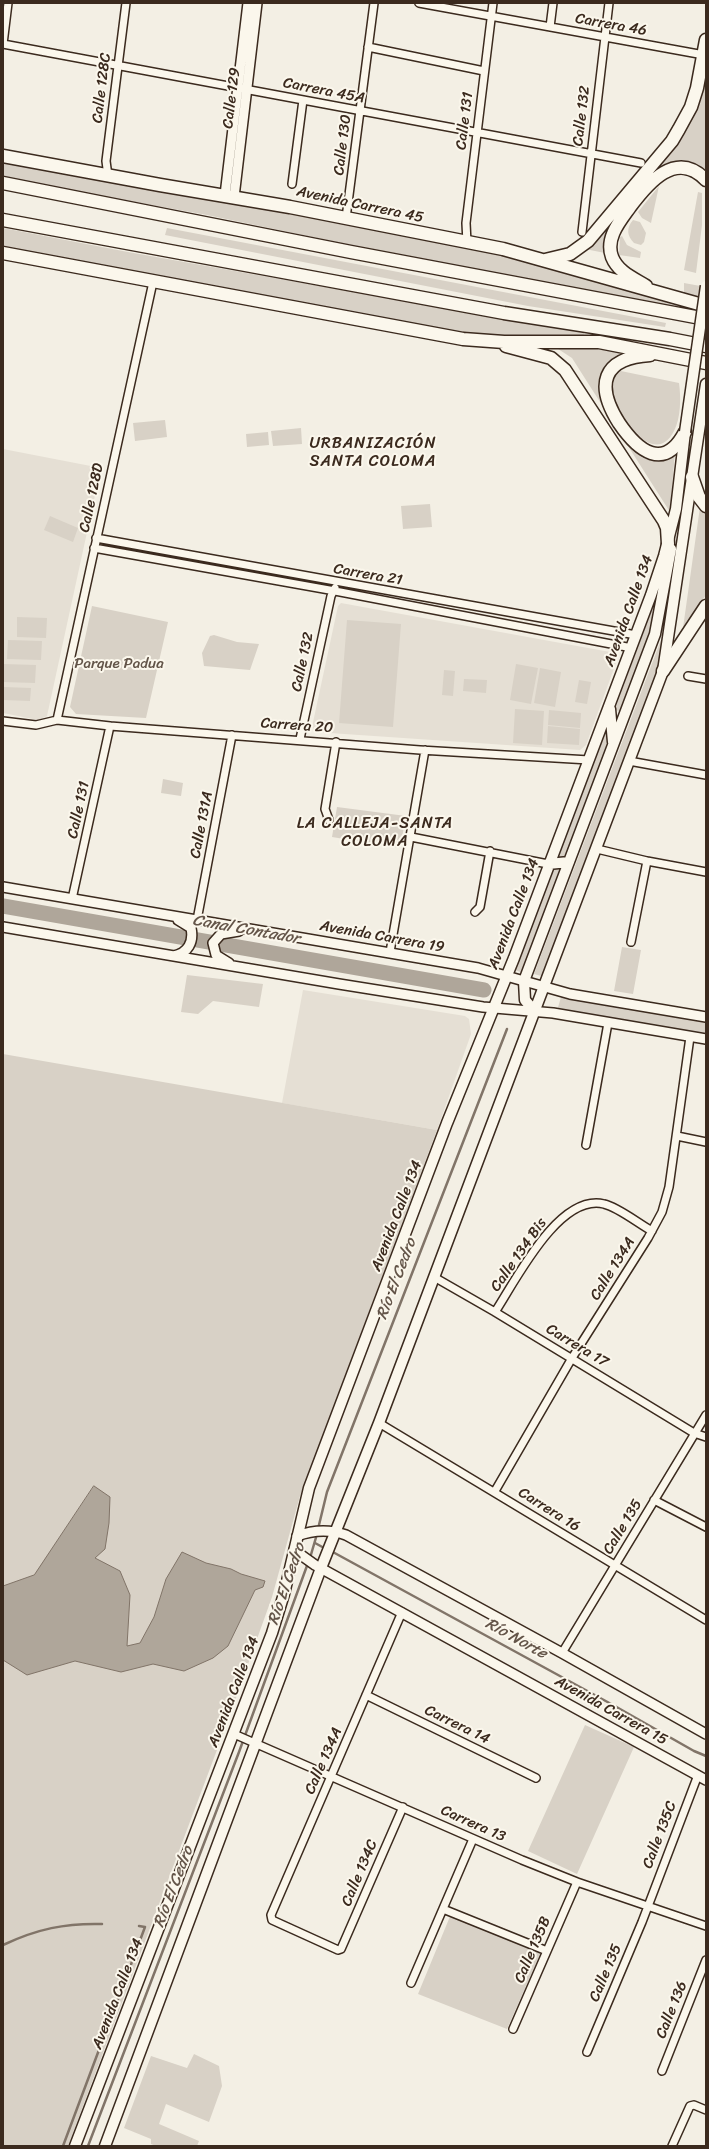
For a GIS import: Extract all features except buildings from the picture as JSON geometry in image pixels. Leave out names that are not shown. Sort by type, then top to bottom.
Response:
[{"type":"highway","points":[[544,260],[570,254],[588,241],[672,141],[691,107],[704,55],[706,40]]},
{"type":"highway","name":"Avenida Carrera 45","points":[[3,156],[108,176],[230,196],[467,242],[544,260],[661,295],[706,306]]},
{"type":"highway","points":[[661,295],[624,273],[616,264],[610,250],[613,234],[638,196],[660,174],[671,169],[685,169],[700,175],[706,180]]},
{"type":"highway","points":[[3,183],[351,252],[706,319]]},
{"type":"highway","points":[[3,220],[504,312],[655,336],[706,346]]},
{"type":"highway","points":[[3,253],[153,282],[487,342],[551,358],[563,367],[664,521],[668,544]]},
{"type":"highway","points":[[487,342],[599,342],[706,363]]},
{"type":"highway","points":[[674,356],[638,356],[620,361],[607,378],[606,397],[609,407],[630,439],[643,450],[657,454],[667,452],[679,444],[685,432]]},
{"type":"highway","points":[[692,477],[699,497],[706,506]]},
{"type":"highway","points":[[663,671],[706,606]]},
{"type":"main road","name":"Calle 129","points":[[230,196],[242,89],[248,3]]},
{"type":"main road","name":"Calle 129","points":[[242,89],[257,3]]},
{"type":"main road","name":"Avenida Calle 134","points":[[75,2146],[238,1735],[297,1553],[297,1536],[309,1488],[447,1123],[507,975],[548,864],[610,707],[668,544],[676,509],[685,432],[706,286]]},
{"type":"main road","points":[[105,2146],[253,1741],[320,1564],[379,1423],[663,671],[706,384]]},
{"type":"main road","points":[[535,1012],[525,1000],[524,981],[655,634],[668,572],[676,509]]},
{"type":"main road","points":[[610,707],[613,746]]},
{"type":"main road","points":[[548,864],[569,862]]},
{"type":"main road","points":[[3,887],[72,899]]},
{"type":"main road","name":"Avenida Carrera 19","points":[[72,899],[160,914],[194,924],[252,929],[478,968],[570,994],[706,1017]]},
{"type":"main road","points":[[173,956],[184,952],[191,943],[194,924]]},
{"type":"main road","points":[[3,927],[249,969],[493,1008],[535,1012],[608,1023],[706,1040]]},
{"type":"main road","points":[[249,969],[219,958],[213,947],[215,939],[221,934],[252,929]]},
{"type":"main road","name":"Avenida Carrera 15","points":[[297,1536],[311,1532],[346,1535],[562,1652],[706,1734]]},
{"type":"main road","name":"Avenida Carrera 15","points":[[297,1553],[320,1564],[402,1612],[702,1777]]},
{"type":"street","points":[[3,44],[8,3]]},
{"type":"street","name":"Calle 128C","points":[[108,176],[106,161],[126,3]]},
{"type":"street","name":"Calle 130","points":[[346,218],[374,3]]},
{"type":"street","name":"Carrera 46","points":[[420,3],[704,55]]},
{"type":"street","name":"Calle 131","points":[[467,242],[465,228],[492,3]]},
{"type":"street","points":[[550,27],[553,3]]},
{"type":"street","name":"Calle 132","points":[[582,232],[609,3]]},
{"type":"street","name":"Carrera 45A","points":[[3,44],[641,163]]},
{"type":"street","points":[[368,47],[484,71]]},
{"type":"street","points":[[292,184],[303,100]]},
{"type":"street","name":"Calle 128D","points":[[57,720],[153,282]]},
{"type":"street","name":"Carrera 21","points":[[96,538],[339,583],[636,635]]},
{"type":"street","name":"Carrera 21","points":[[94,548],[332,591],[632,648]]},
{"type":"street","points":[[332,591],[339,583]]},
{"type":"street","name":"Calle 132","points":[[300,739],[332,591]]},
{"type":"street","points":[[688,676],[706,679]]},
{"type":"street","name":"Carrera 20","points":[[3,720],[36,725],[57,720],[110,726],[300,739],[425,750],[589,760]]},
{"type":"street","name":"Calle 131","points":[[72,899],[110,726]]},
{"type":"street","name":"Calle 131A","points":[[194,924],[232,735]]},
{"type":"street","points":[[329,820],[325,809],[336,742]]},
{"type":"street","points":[[390,952],[425,750]]},
{"type":"street","points":[[629,761],[706,775]]},
{"type":"street","points":[[411,837],[490,851],[548,864]]},
{"type":"street","points":[[596,849],[647,861],[706,872]]},
{"type":"street","points":[[475,912],[480,907],[490,851]]},
{"type":"street","points":[[631,942],[647,861]]},
{"type":"street","points":[[586,1145],[608,1023]]},
{"type":"street","name":"Calle 134A","points":[[495,1492],[572,1358],[652,1231],[662,1212],[669,1188],[690,1037]]},
{"type":"street","points":[[676,1136],[706,1142]]},
{"type":"street","name":"Calle 134 Bis","points":[[495,1312],[549,1230],[580,1206],[606,1204],[652,1231]]},
{"type":"street","name":"Carrera 17","points":[[434,1277],[572,1358],[694,1433],[706,1437]]},
{"type":"street","name":"Calle 135","points":[[562,1652],[706,1415]]},
{"type":"street","name":"Carrera 16","points":[[379,1423],[706,1620]]},
{"type":"street","points":[[654,1500],[706,1527]]},
{"type":"street","name":"Calle 134A","points":[[341,1949],[338,1950],[272,1920],[271,1914],[402,1612]]},
{"type":"street","name":"Carrera 14","points":[[366,1695],[536,1778]]},
{"type":"street","name":"Carrera 13","points":[[238,1735],[473,1839],[577,1882],[648,1904],[706,1925]]},
{"type":"street","name":"Calle 135C","points":[[648,1904],[702,1777]]},
{"type":"street","name":"Calle 134C","points":[[341,1949],[403,1807]]},
{"type":"street","points":[[411,1983],[473,1839]]},
{"type":"street","name":"Calle 135B","points":[[513,2029],[577,1882]]},
{"type":"street","name":"Calle 135","points":[[587,2052],[648,1904]]},
{"type":"street","points":[[443,1909],[547,1951]]},
{"type":"street","name":"Calle 136","points":[[662,2071],[706,1960]]},
{"type":"street","points":[[672,2146],[690,2106],[694,2105],[706,2110]]},
{"type":"shaded area","points":[[3,449],[101,468],[47,716],[38,720],[3,713]]},
{"type":"shaded area","points":[[341,603],[610,652],[615,656],[616,663],[586,745],[580,750],[315,732],[312,727],[338,606]]},
{"type":"shaded area","points":[[303,990],[465,1016],[469,1019],[471,1034],[437,1130],[282,1103]]},
{"type":"shaded area","points":[[94,1486],[110,1497],[109,1523],[105,1549],[95,1558],[120,1571],[130,1595],[127,1646],[140,1643],[154,1617],[166,1579],[182,1552],[206,1563],[231,1569],[241,1574],[265,1581],[263,1587],[255,1590],[228,1646],[213,1658],[184,1671],[153,1664],[121,1672],[75,1661],[27,1675],[3,1660],[3,1586],[34,1575]]},
{"type":"green space","points":[[706,77],[706,170],[692,163],[678,162],[651,172],[703,89]]},
{"type":"green space","points":[[3,159],[228,200],[537,262],[682,305],[682,308],[351,245],[207,215],[3,178]]},
{"type":"green space","points":[[659,186],[651,223],[642,218],[638,212]]},
{"type":"green space","points":[[698,192],[702,193],[702,225],[696,273],[684,270]]},
{"type":"green space","points":[[633,220],[640,222],[646,233],[644,242],[641,245],[634,243],[628,232],[629,226]]},
{"type":"green space","points":[[3,228],[128,252],[584,333],[583,338],[526,337],[488,335],[431,328],[3,247]]},
{"type":"green space","points":[[167,228],[666,323],[665,327],[528,306],[165,235]]},
{"type":"green space","points":[[602,230],[608,233],[605,253],[585,249]]},
{"type":"green space","points":[[622,236],[627,245],[641,252],[640,258],[619,255],[620,237]]},
{"type":"green space","points":[[684,283],[706,287],[706,301],[684,294]]},
{"type":"green space","points":[[555,347],[585,347],[622,353],[609,362],[602,370],[600,380],[601,390],[625,438],[638,454],[643,458],[651,459],[659,458],[675,452],[670,512],[572,358]]},
{"type":"green space","points":[[616,370],[679,383],[680,401],[678,420],[669,439],[663,443],[657,444],[644,440],[632,430],[619,414],[611,391]]},
{"type":"green space","points":[[165,420],[167,437],[135,441],[133,423]]},
{"type":"green space","points":[[301,428],[302,444],[273,446],[271,431]]},
{"type":"green space","points":[[268,432],[269,445],[247,447],[246,434]]},
{"type":"green space","points":[[430,504],[432,527],[403,529],[401,506]]},
{"type":"green space","points":[[700,507],[706,512],[706,595],[683,628]]},
{"type":"green space","points":[[50,516],[78,528],[73,542],[44,530]]},
{"type":"green space","points":[[664,577],[654,632],[621,713],[615,709]]},
{"type":"green space","name":"Parque Padua","points":[[92,606],[168,622],[146,718],[76,714],[70,707]]},
{"type":"green space","points":[[17,617],[47,618],[46,638],[17,637]]},
{"type":"green space","points":[[347,620],[401,624],[393,727],[339,723]]},
{"type":"green space","points":[[664,632],[659,671],[545,977],[534,974]]},
{"type":"green space","points":[[214,635],[237,642],[259,644],[250,670],[204,666],[202,653],[210,636]]},
{"type":"green space","points":[[8,640],[42,641],[41,660],[7,659]]},
{"type":"green space","points":[[3,664],[36,665],[35,683],[3,682]]},
{"type":"green space","points":[[516,664],[538,668],[531,704],[510,700]]},
{"type":"green space","points":[[540,668],[561,672],[555,707],[534,703]]},
{"type":"green space","points":[[444,670],[455,671],[453,696],[442,695]]},
{"type":"green space","points":[[464,679],[487,680],[486,693],[463,691]]},
{"type":"green space","points":[[579,680],[591,682],[587,704],[575,702]]},
{"type":"green space","points":[[4,687],[31,688],[30,701],[3,700]]},
{"type":"green space","points":[[515,709],[544,711],[542,745],[513,743]]},
{"type":"green space","points":[[549,710],[581,713],[580,728],[548,725]]},
{"type":"green space","points":[[548,726],[580,729],[579,745],[547,743]]},
{"type":"green space","points":[[607,729],[612,739],[567,857],[562,858],[557,855]]},
{"type":"green space","points":[[163,779],[183,783],[181,796],[161,793]]},
{"type":"green space","points":[[337,807],[406,816],[400,848],[332,837]]},
{"type":"green space","points":[[556,866],[562,871],[523,973],[515,970],[552,870]]},
{"type":"green space","points":[[622,947],[641,950],[633,994],[614,991]]},
{"type":"green space","points":[[187,975],[263,984],[259,1007],[213,1001],[198,1014],[181,1012]]},
{"type":"green space","points":[[561,997],[706,1022],[706,1034],[557,1011]]},
{"type":"green space","points":[[3,1054],[437,1130],[300,1496],[272,1597],[226,1726],[68,2146],[3,2146]]},
{"type":"green space","points":[[585,1725],[634,1747],[577,1874],[528,1851]]},
{"type":"green space","points":[[451,1914],[541,1952],[507,2029],[418,1994]]},
{"type":"green space","points":[[194,2054],[219,2066],[222,2086],[209,2122],[166,2104],[159,2124],[199,2141],[197,2146],[156,2146],[151,2144],[151,2139],[124,2128],[151,2056],[187,2068]]},
{"type":"waterway","name":"Canal Contador","points":[[3,906],[484,990]]},
{"type":"waterway","name":"Río El Cedro","points":[[318,1529],[327,1492],[507,1029]]},
{"type":"waterway","name":"Río El Cedro","points":[[310,1558],[317,1534]]},
{"type":"waterway","name":"Río Norte","points":[[315,1543],[326,1549]]},
{"type":"waterway","name":"Río Norte","points":[[331,1551],[613,1705],[694,1751],[706,1756]]},
{"type":"waterway","name":"Río El Cedro","points":[[88,2146],[239,1752],[308,1563]]},
{"type":"waterway","points":[[3,1945],[15,1939],[51,1928],[102,1924]]},
{"type":"waterway","points":[[63,2146],[145,1927],[139,1926]]},
{"type":"district","name":"URBANIZACIÓN SANTA COLOMA","points":[[373,453]]},
{"type":"district","name":"LA CALLEJA-SANTA COLOMA","points":[[375,833]]}]
